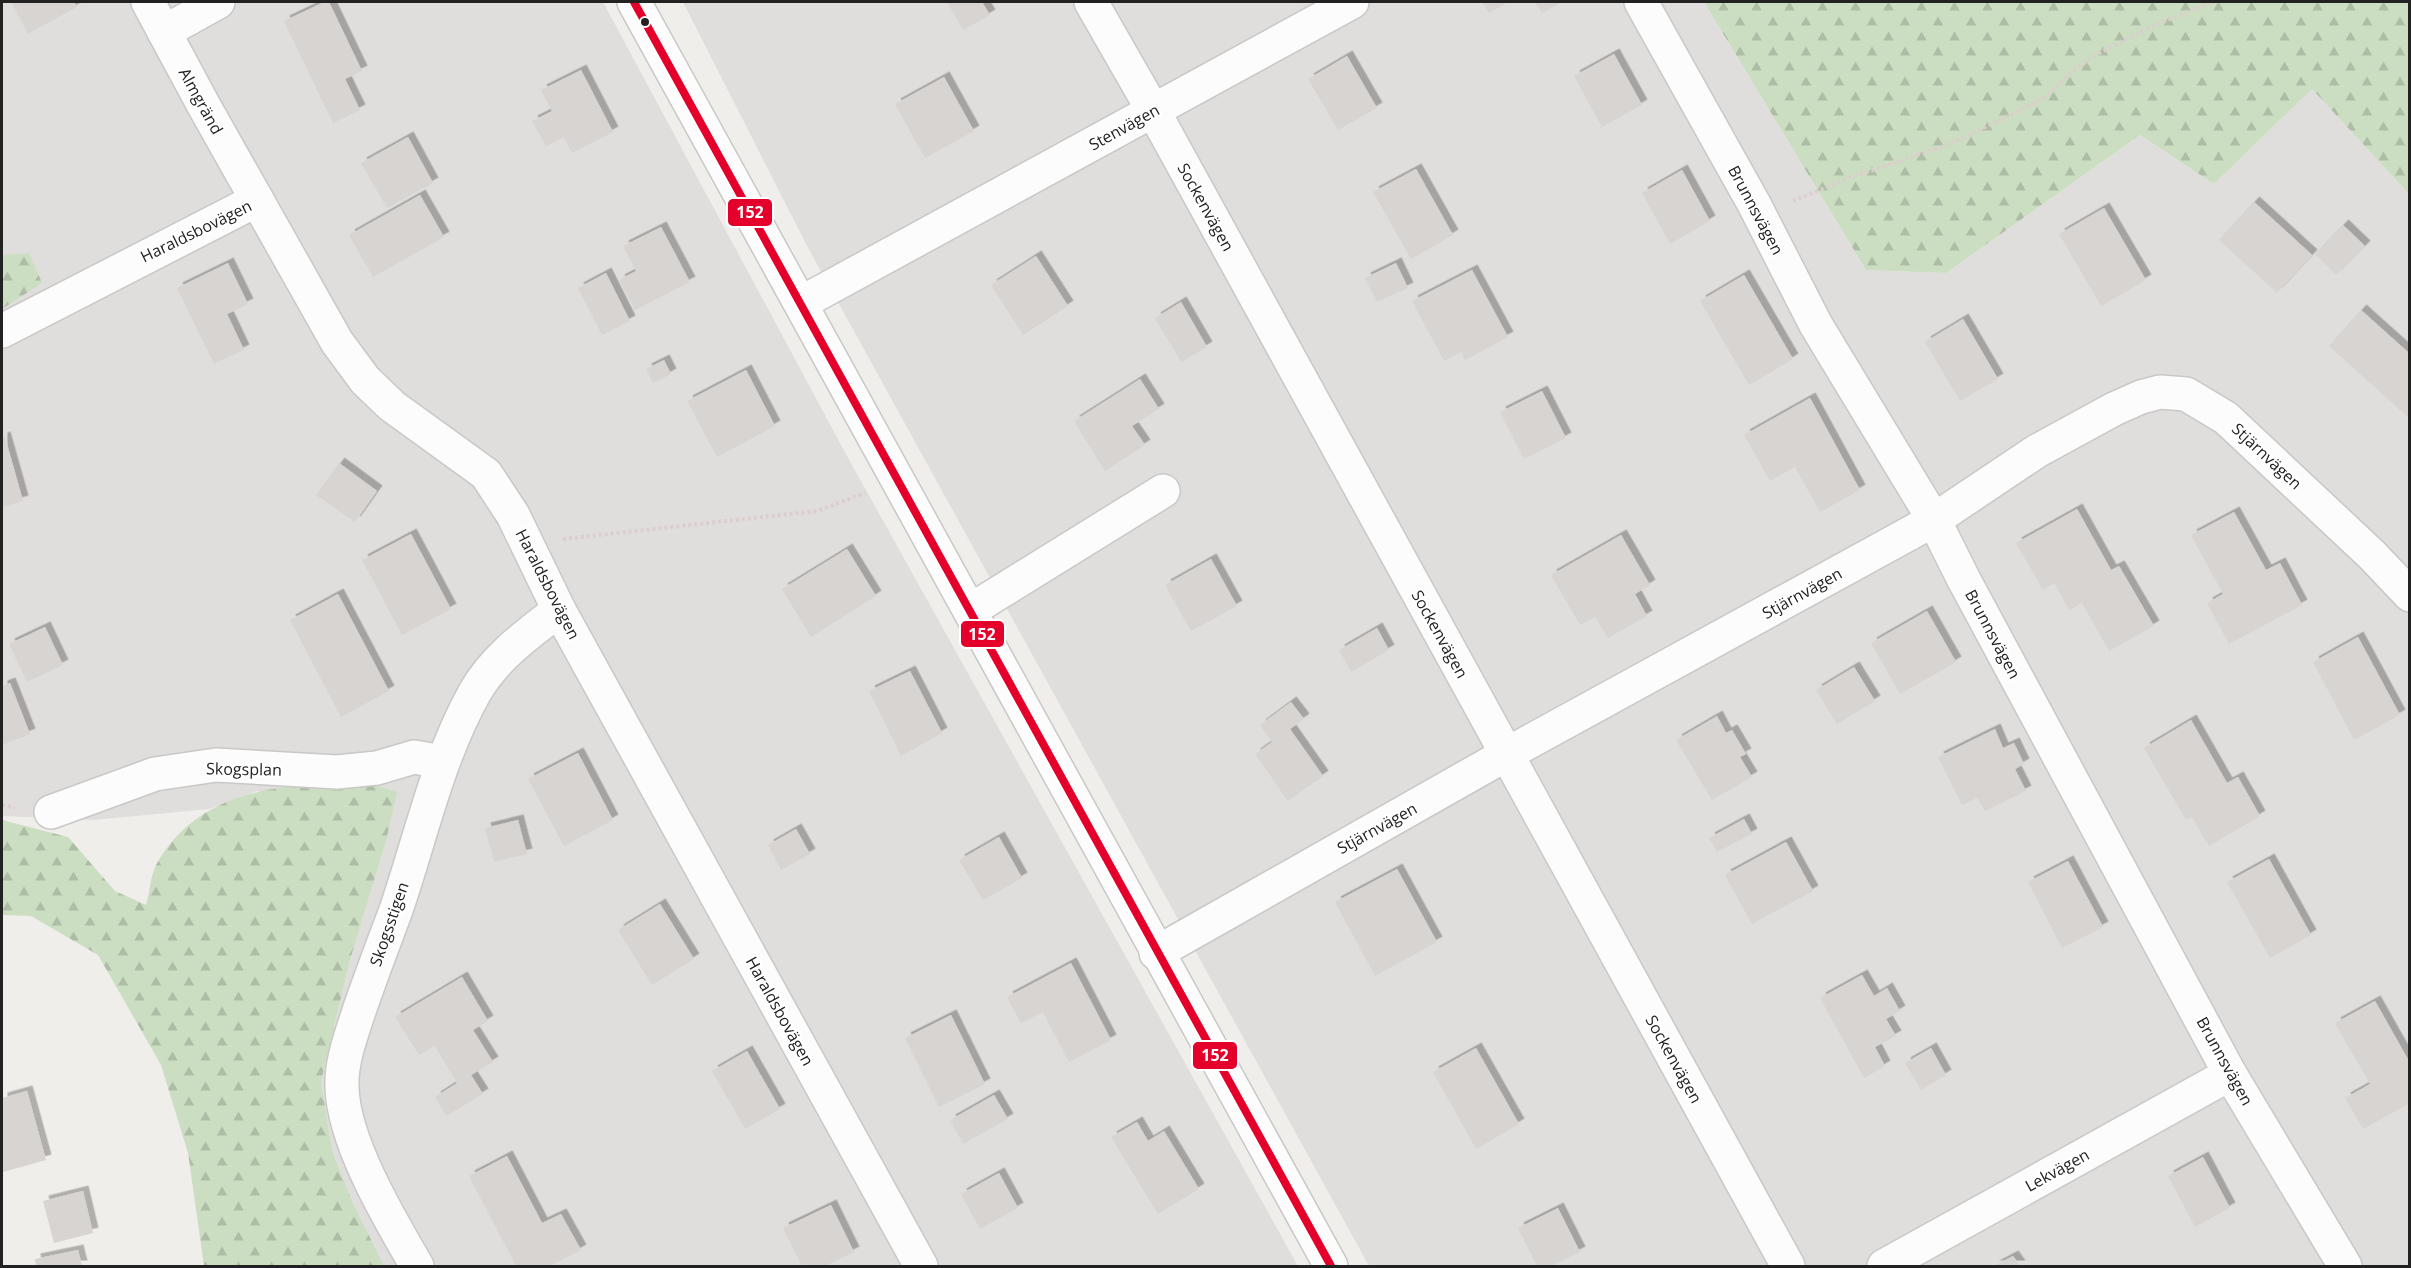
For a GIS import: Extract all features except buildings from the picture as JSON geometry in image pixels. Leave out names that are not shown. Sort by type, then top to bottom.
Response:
[{"type":"street","name":"Almgränd","points":[[148,2],[257,200]]},
{"type":"street","points":[[164,32],[218,2]]},
{"type":"street","points":[[634,2],[1331,1266]]},
{"type":"street","name":"Sockenvägen","points":[[1091,2],[1154,112],[1788,1266]]},
{"type":"street","name":"Stenvägen","points":[[801,303],[1352,2]]},
{"type":"street","name":"Brunnsvägen","points":[[1641,2],[1760,215],[1816,325],[1934,520],[1964,580],[2230,1074],[2345,1266]]},
{"type":"street","name":"Haraldsbovägen","points":[[2,331],[257,200],[337,342],[364,380],[392,406],[486,474],[513,515],[559,610],[921,1266]]},
{"type":"street","name":"Stjärnvägen","points":[[1156,952],[1507,754],[1934,520],[2037,452],[2114,409],[2141,397],[2172,392],[2186,394],[2226,418],[2372,555],[2409,595]]},
{"type":"street","points":[[970,610],[1163,491]]},
{"type":"street","name":"Skogsstigen","points":[[417,1266],[393,1224],[352,1138],[344,1109],[342,1086],[347,1050],[443,762],[475,692],[490,669],[517,642],[559,610]]},
{"type":"street","name":"Skogsplan","points":[[51,812],[155,774],[216,765],[337,772],[377,768],[414,757],[443,762]]},
{"type":"street","name":"Lekvägen","points":[[1884,1266],[2230,1074]]},
{"type":"path","points":[[1760,215],[1852,177],[1947,146],[2031,105],[2050,93],[2069,74],[2097,54],[2153,26],[2211,2]]},
{"type":"path","points":[[526,541],[599,536],[817,511],[867,493],[896,476]]},
{"type":"shaded area","points":[[2,2],[603,2],[847,456],[1298,1266],[384,1266],[353,1203],[332,1150],[321,1082],[350,960],[386,841],[257,791],[209,809],[93,820],[2,816]]},
{"type":"shaded area","points":[[683,2],[1704,2],[1866,270],[1946,273],[2140,135],[2214,184],[2312,89],[2409,194],[2409,1266],[1369,1266],[806,244]]},
{"type":"green space","points":[[1704,2],[2409,2],[2409,194],[2312,89],[2214,184],[2140,135],[1946,273],[1866,270]]},
{"type":"green space","points":[[29,253],[42,283],[2,309],[2,255]]},
{"type":"green space","points":[[364,782],[397,792],[386,841],[350,960],[321,1082],[332,1150],[353,1203],[384,1266],[204,1266],[188,1153],[161,1065],[98,955],[31,916],[2,915],[2,820],[68,837],[115,891],[146,905],[156,865],[174,839],[196,819],[220,805],[246,795],[275,789]]},
{"type":"transit line","name":"152","points":[[634,2],[1331,1266]]}]
